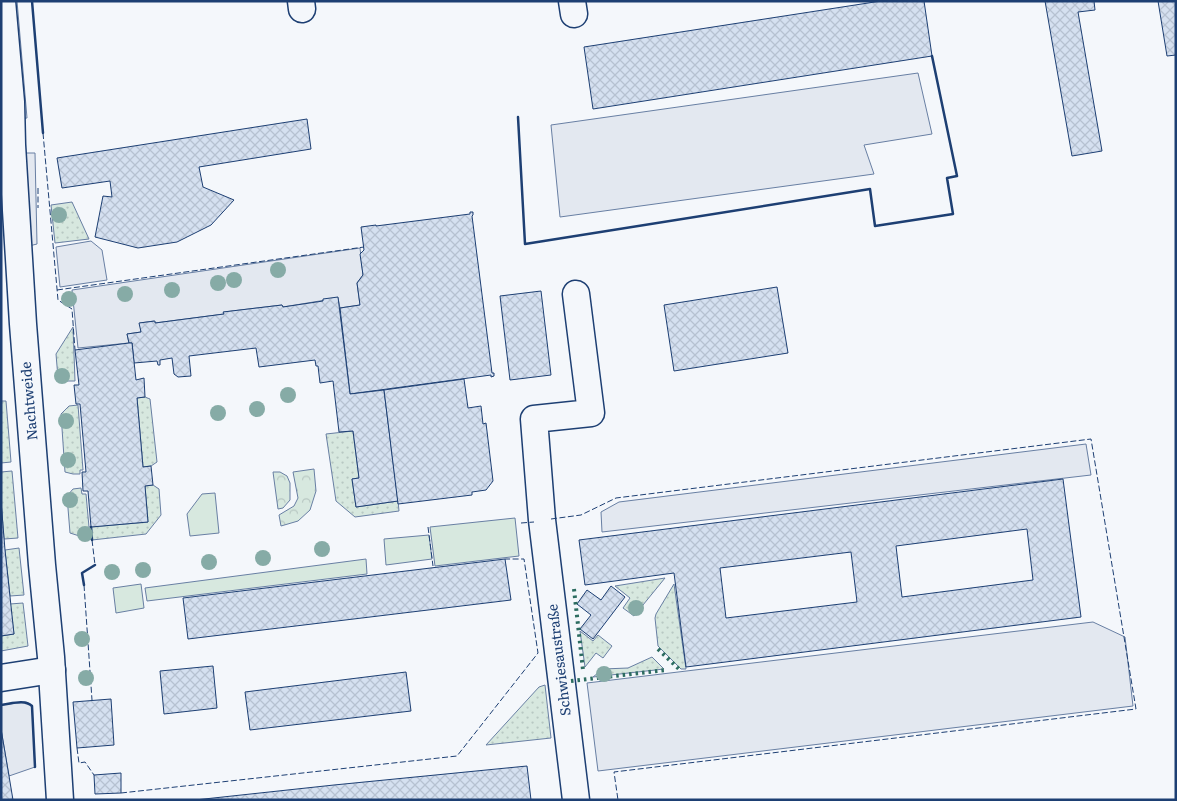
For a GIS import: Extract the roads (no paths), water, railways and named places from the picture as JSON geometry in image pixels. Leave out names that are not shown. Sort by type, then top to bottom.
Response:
[{"type":"street","name":"Nachtweide","points":[[2,1],[11,102],[23,324],[52,670],[60,800]]},
{"type":"street","name":"Schwiesaustraße","points":[[576,294],[591,413],[534,419],[542,520],[576,800]]},
{"type":"street","points":[[1,678],[52,670]]}]
